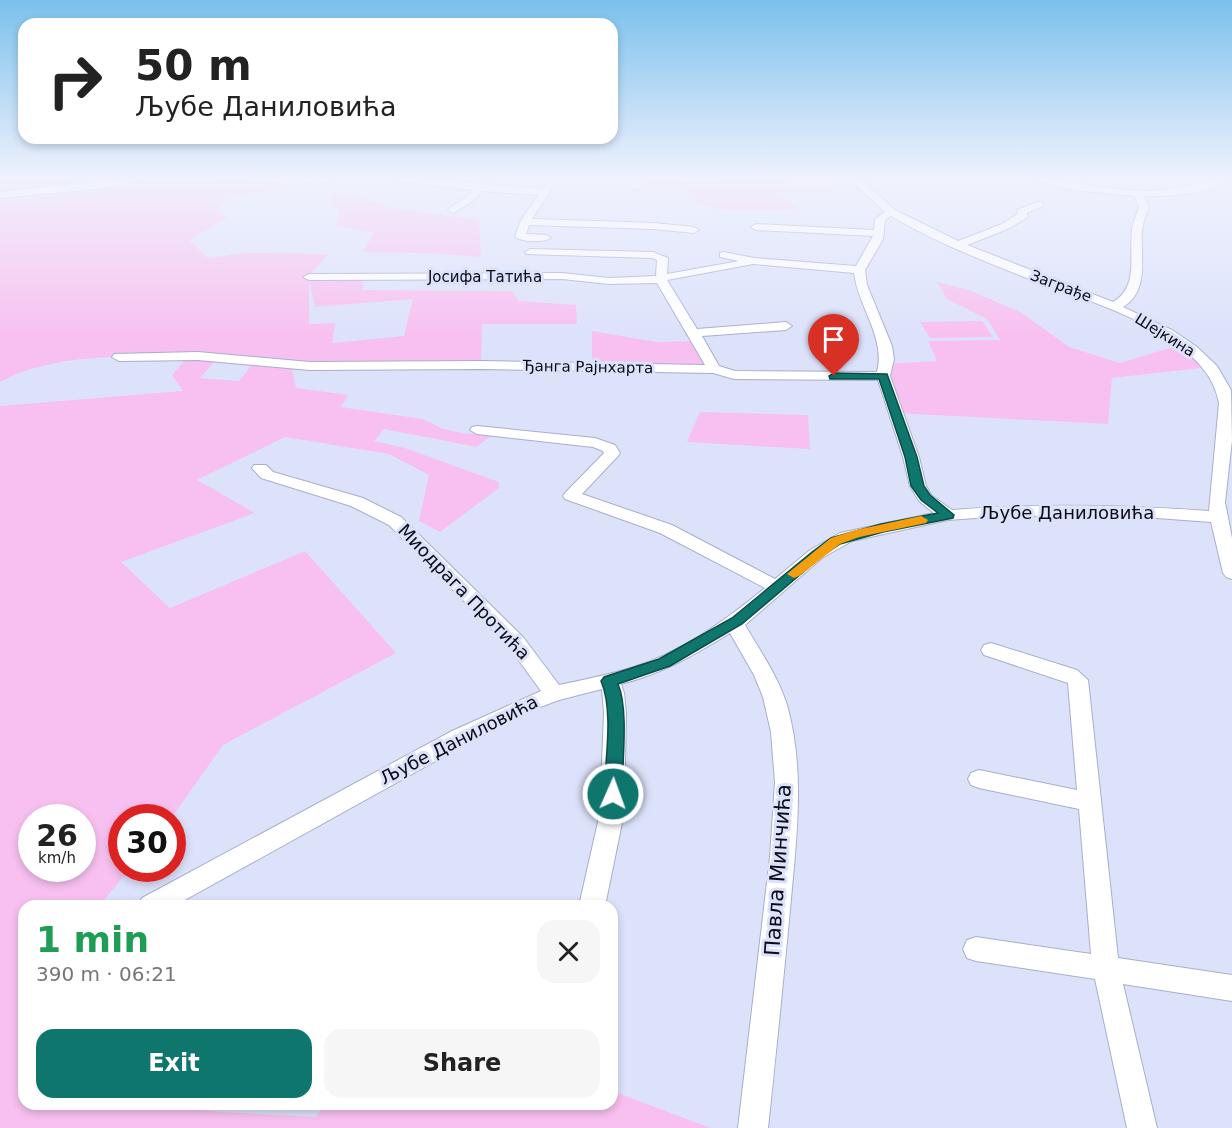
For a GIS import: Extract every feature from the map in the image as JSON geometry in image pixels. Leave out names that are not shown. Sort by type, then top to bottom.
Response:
[{"type":"street","points":[[522,231],[520,237],[546,238]]},
{"type":"street","points":[[850,231],[879,233]]},
{"type":"street","name":"Заграђе","points":[[929,231],[958,245],[1115,306]]},
{"type":"street","points":[[958,245],[994,231]]},
{"type":"street","name":"Шејкина","points":[[1137,231],[1136,277],[1130,295],[1115,306],[1174,338],[1203,359],[1217,375],[1228,404],[1228,444],[1218,492],[1219,516],[1232,573]]},
{"type":"street","points":[[879,233],[869,246],[859,270],[865,299],[885,346],[887,358],[884,376],[911,457],[918,486],[926,498],[948,515]]},
{"type":"street","points":[[794,237],[840,243]]},
{"type":"street","name":"Јосифа Татића","points":[[309,277],[562,276],[598,280],[661,279],[664,259],[658,256],[530,252]]},
{"type":"street","points":[[724,255],[754,261],[859,270]]},
{"type":"street","points":[[714,369],[694,333],[671,300],[661,279],[754,261]]},
{"type":"street","points":[[694,333],[786,326]]},
{"type":"street","name":"Ђанга Рајнхарта","points":[[119,357],[198,356],[355,367],[481,365],[714,369],[734,375],[884,376]]},
{"type":"street","points":[[477,430],[595,443],[610,448],[612,453],[610,456],[571,496],[666,529],[777,586]]},
{"type":"street","name":"Миодрага Протића","points":[[260,468],[267,475],[357,502],[395,521],[516,642],[554,694]]},
{"type":"street","name":"Љубе Даниловића","points":[[163,900],[460,737],[528,704],[554,694],[609,681],[664,663],[734,623],[777,586],[836,541],[881,528],[948,515],[1078,509],[1219,516]]},
{"type":"street","name":"Павла Минчића","points":[[734,623],[777,705],[785,760],[786,800],[781,867],[753,1128]]},
{"type":"street","points":[[991,650],[1070,675],[1078,680],[1107,969],[1142,1128]]},
{"type":"street","points":[[592,900],[612,813],[615,713],[614,693],[609,681]]},
{"type":"street","points":[[979,779],[1090,802]]},
{"type":"street","points":[[976,949],[1232,988]]},
{"type":"shaded area","points":[[0,231],[205,231],[189,240],[208,258],[246,253],[328,254],[310,274],[362,277],[363,290],[512,291],[519,301],[576,305],[577,324],[482,324],[481,365],[291,365],[296,388],[348,395],[341,407],[423,419],[441,428],[465,434],[495,432],[477,447],[384,429],[374,441],[405,448],[499,482],[499,488],[440,532],[419,521],[429,475],[389,454],[285,437],[197,480],[255,513],[121,562],[170,608],[305,551],[396,653],[223,745],[181,804],[108,804],[108,882],[119,882],[104,900],[18,900],[18,1110],[201,1110],[316,1117],[321,1110],[618,1110],[618,1093],[711,1128],[0,1128],[0,406],[183,391],[172,375],[189,356],[92,358],[44,365],[0,382]],"holes":[[[309,280],[315,307],[413,299],[404,336],[332,343],[335,323],[309,324]],[[218,358],[254,362],[239,381],[200,378]]]},
{"type":"shaded area","points":[[361,231],[480,231],[481,257],[430,253],[363,252],[374,233]]},
{"type":"shaded area","points":[[937,282],[969,290],[1022,313],[1069,347],[1120,363],[1183,344],[1210,367],[1112,378],[1108,424],[895,413],[885,364],[937,361],[928,341],[1000,340],[987,319],[947,299]]},
{"type":"shaded area","points":[[982,321],[993,337],[930,338],[920,322]]},
{"type":"shaded area","points":[[592,331],[657,342],[699,341],[714,369],[592,367]]},
{"type":"shaded area","points":[[700,412],[808,415],[810,449],[687,442]]},
{"type":"slow traffic","points":[[794,574],[816,554],[836,541],[856,534],[921,520]]},
{"type":"route","points":[[613,794],[615,713],[614,693],[609,681],[664,663],[737,621],[816,554],[836,541],[881,528],[948,515],[926,498],[918,486],[911,457],[884,376],[834,376]]}]
